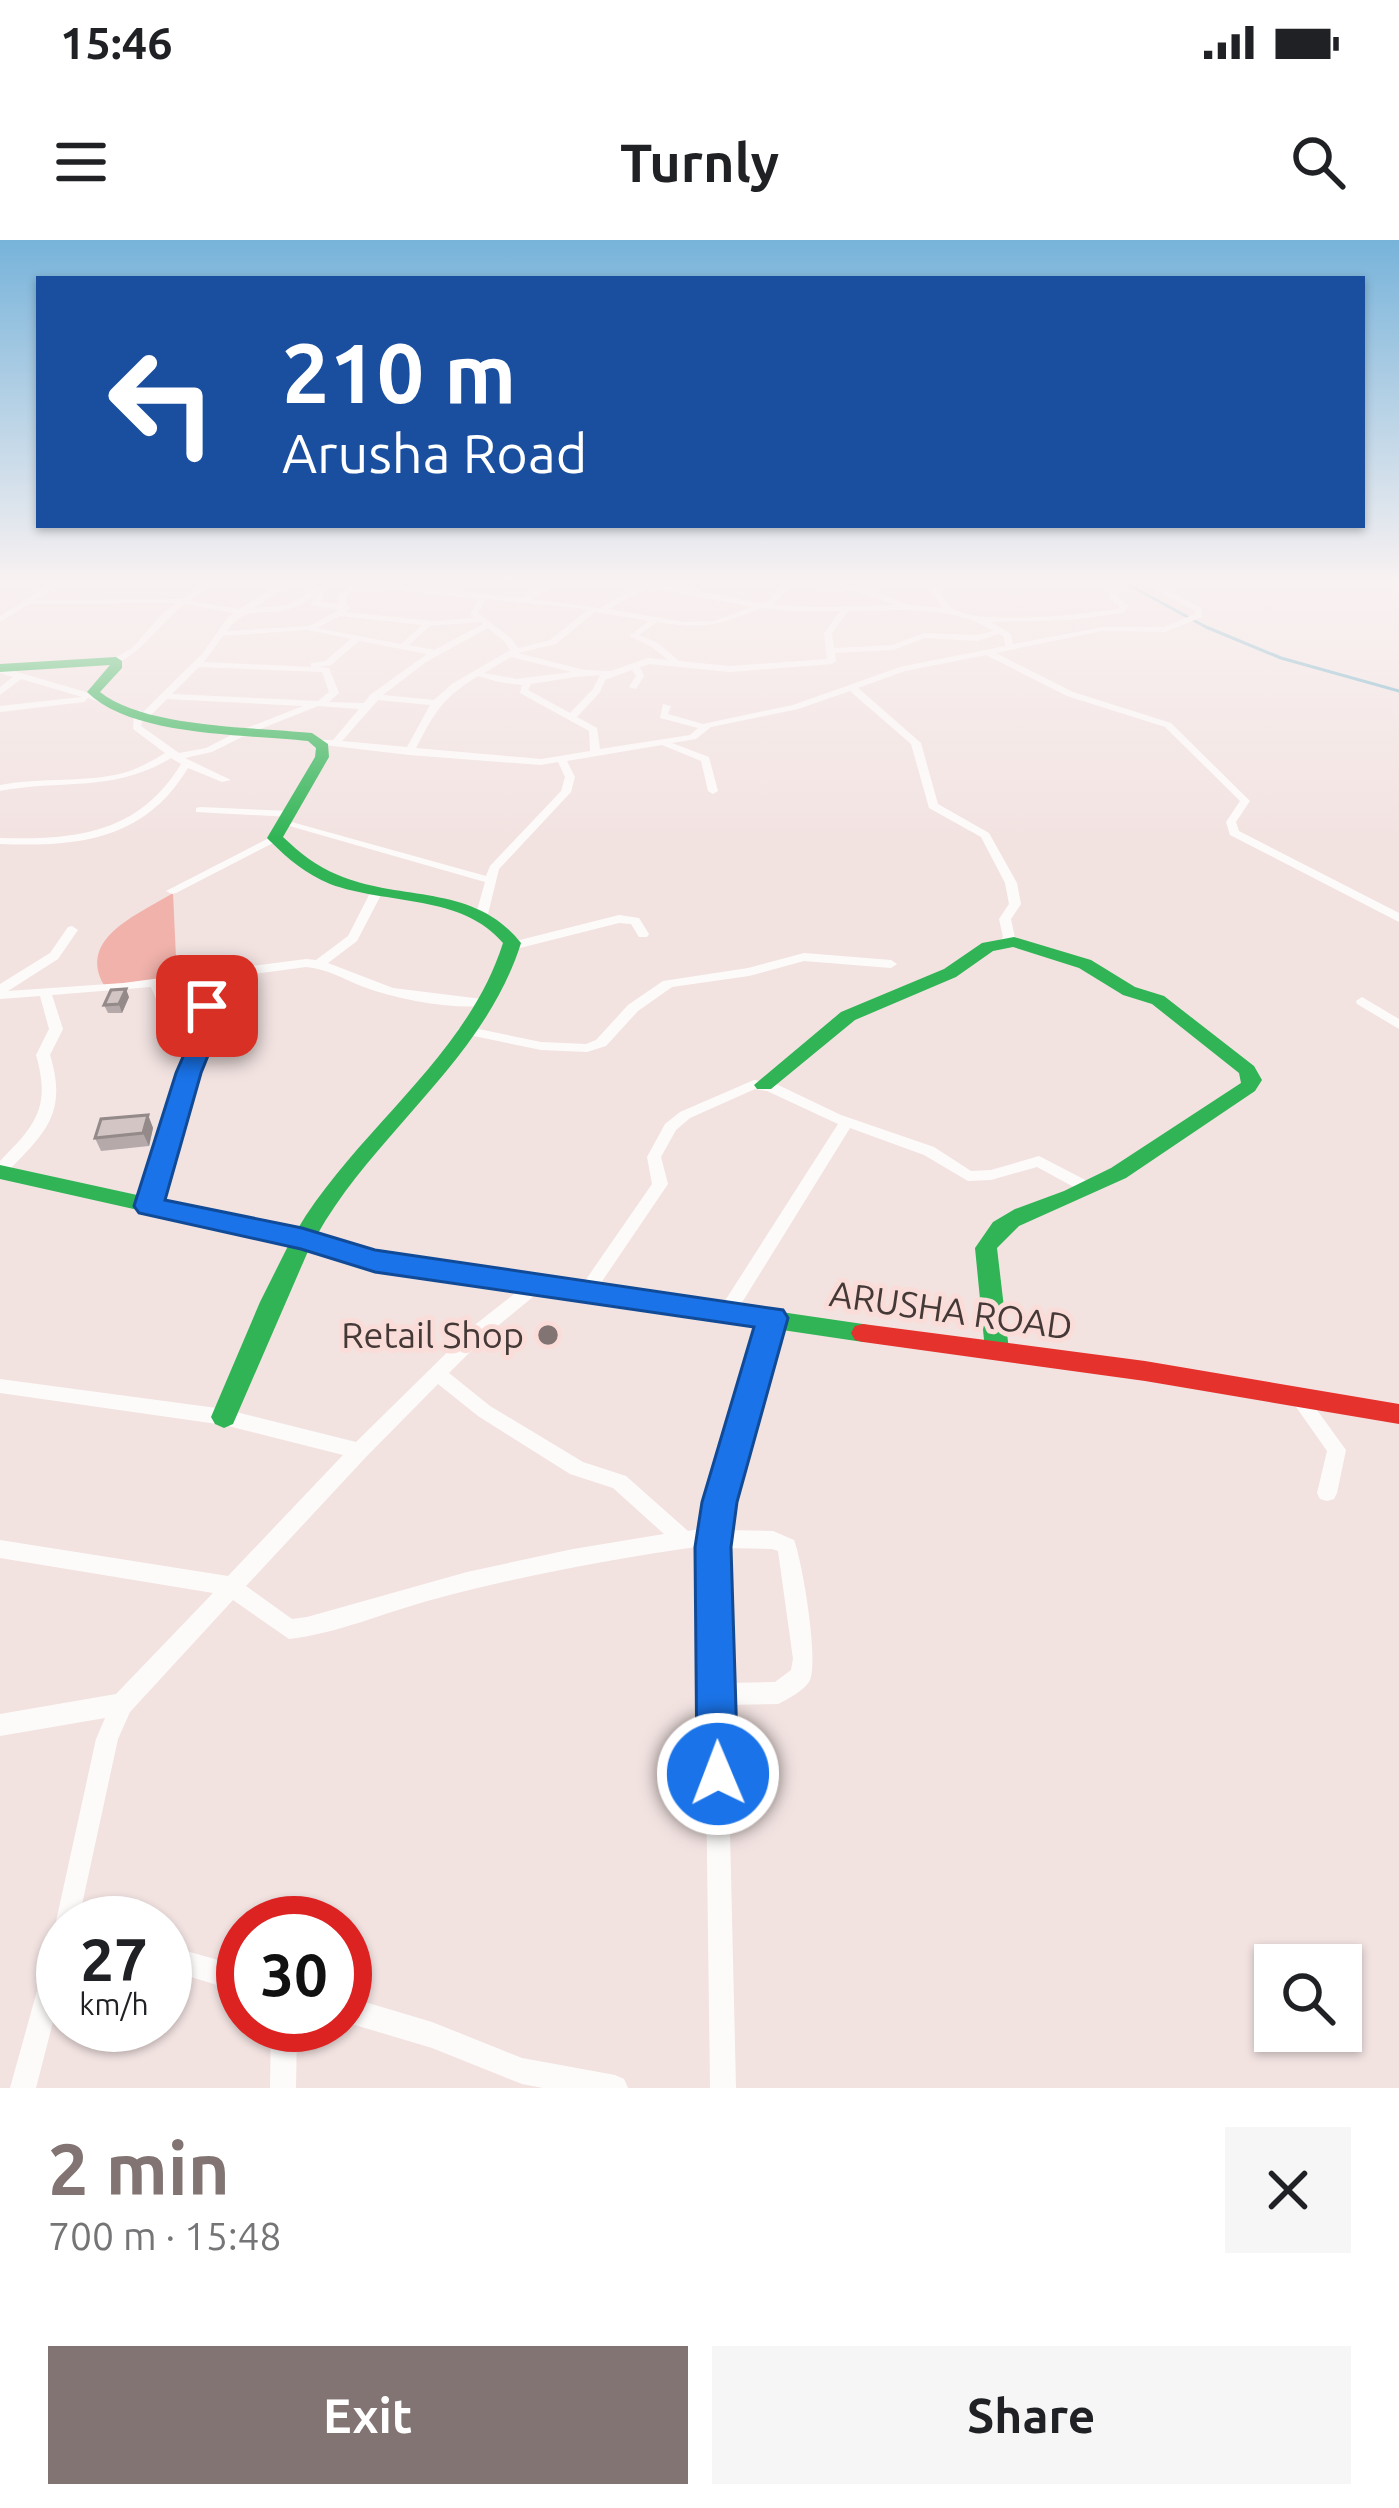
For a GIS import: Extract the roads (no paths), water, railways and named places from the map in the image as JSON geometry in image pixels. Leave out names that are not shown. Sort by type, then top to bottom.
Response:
[{"type":"street","points":[[7,671],[59,666]]},
{"type":"street","points":[[96,699],[93,692],[116,666]]},
{"type":"street","points":[[195,666],[142,715],[136,728],[156,735],[171,755],[186,764],[226,780]]},
{"type":"street","points":[[265,666],[327,671],[334,693],[302,713],[283,734]]},
{"type":"street","points":[[288,667],[296,666]]},
{"type":"street","points":[[172,891],[283,825],[327,743],[363,706],[417,666]]},
{"type":"street","points":[[409,752],[435,707],[491,666]]},
{"type":"street","points":[[560,666],[611,674]]},
{"type":"street","points":[[572,716],[597,690],[601,678],[633,666]]},
{"type":"street","points":[[633,687],[640,676],[634,666]]},
{"type":"street","points":[[670,666],[756,666]]},
{"type":"street","points":[[666,706],[662,716],[704,727],[795,707],[912,666]]},
{"type":"street","points":[[1014,666],[1066,693],[1176,730],[1245,801],[1231,822],[1234,833],[1399,918]]},
{"type":"street","points":[[0,692],[7,671]]},
{"type":"street","points":[[7,671],[142,715],[244,733],[409,752],[562,760],[693,737],[704,727]]},
{"type":"street","points":[[479,674],[527,684],[582,672]]},
{"type":"street","points":[[527,684],[524,694],[580,704]]},
{"type":"street","points":[[851,687],[916,743],[933,806],[991,843],[1015,904],[1015,911],[1005,919],[1010,938],[1005,942]]},
{"type":"street","points":[[165,695],[363,706]]},
{"type":"street","points":[[373,698],[412,700],[417,710],[435,707]]},
{"type":"street","points":[[0,709],[96,699]]},
{"type":"street","points":[[543,700],[594,730],[595,752]]},
{"type":"street","points":[[0,788],[44,780],[122,780],[171,755],[209,750],[277,717],[302,713]]},
{"type":"street","points":[[652,742],[706,759],[712,791]]},
{"type":"street","points":[[482,914],[494,868],[566,792],[569,778],[562,760]]},
{"type":"street","points":[[0,841],[75,841],[114,831],[150,808],[186,764]]},
{"type":"street","points":[[200,810],[283,825],[489,880]]},
{"type":"street","points":[[224,1417],[302,1239],[344,1176],[464,1030],[512,946],[511,934],[500,922],[482,914],[439,901],[376,893],[302,872],[292,866],[283,825]]},
{"type":"street","points":[[318,964],[353,938],[376,893]]},
{"type":"street","points":[[512,946],[619,919],[634,921],[644,934]]},
{"type":"street","points":[[0,993],[53,956],[72,929]]},
{"type":"street","points":[[764,1085],[859,1010],[941,979],[982,957],[994,944],[1005,942],[1085,964],[1129,991],[1158,1000],[1247,1070],[1252,1080],[1132,1167],[999,1228],[986,1242],[997,1350]]},
{"type":"street","points":[[464,1030],[541,1046],[587,1048],[601,1043],[633,1008],[668,984],[749,972],[804,957],[891,964]]},
{"type":"street","points":[[0,993],[156,983],[318,964],[342,968],[363,983],[404,995],[482,1003]]},
{"type":"street","points":[[148,1206],[189,1073],[214,1011],[207,1006],[165,1005],[156,983]]},
{"type":"street","points":[[0,1171],[33,1136],[50,1106],[54,1084],[43,1055],[56,1030],[45,992]]},
{"type":"street","points":[[1362,1001],[1399,1024]]},
{"type":"street","points":[[584,1294],[660,1184],[654,1157],[670,1127],[685,1114],[744,1086],[764,1085],[846,1122],[929,1151],[968,1176],[991,1175],[1039,1161],[1088,1188]]},
{"type":"street","points":[[727,1312],[846,1122]]},
{"type":"street","name":"ARUSHA ROAD","points":[[0,1171],[302,1239],[375,1261],[997,1350],[1399,1414]]},
{"type":"street","points":[[72,1896],[107,1739],[122,1704],[359,1451],[482,1329],[539,1283]]},
{"type":"street","points":[[723,2088],[715,1537],[719,1502],[772,1318]]},
{"type":"street","points":[[437,1375],[484,1411],[577,1468],[619,1482],[685,1540]]},
{"type":"street","points":[[0,1386],[224,1417],[359,1451]]},
{"type":"street","points":[[1298,1397],[1337,1450],[1327,1492]]},
{"type":"street","points":[[0,1549],[230,1586],[289,1629],[516,1569],[685,1540],[773,1540],[787,1546],[804,1659],[800,1676],[778,1694],[716,1694]]},
{"type":"street","points":[[0,1725],[122,1704]]},
{"type":"street","points":[[372,2017],[432,2035],[521,2079],[615,2088]]},
{"type":"street","points":[[23,2088],[36,2038]]},
{"type":"street","points":[[283,2088],[284,2052]]},
{"type":"waterway","points":[[1310,666],[1399,691]]},
{"type":"place","name":"Retail Shop","points":[[548,1335]]}]
